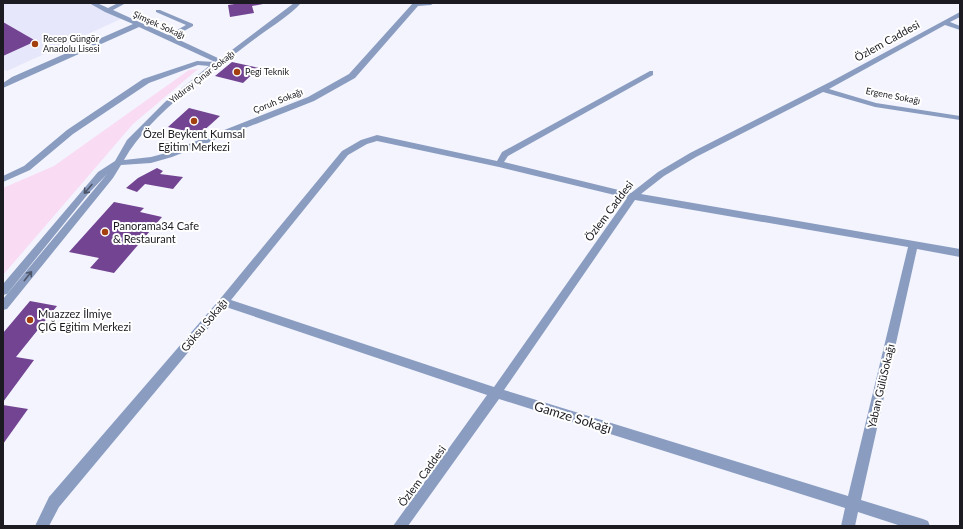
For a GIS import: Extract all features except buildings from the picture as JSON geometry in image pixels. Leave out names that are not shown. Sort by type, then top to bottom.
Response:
[{"type":"street","name":"Şimşek Sokağı","points":[[92,3],[218,63]]},
{"type":"street","points":[[107,11],[123,3]]},
{"type":"street","name":"Çoruh Sokağı","points":[[117,163],[151,160],[169,155],[318,95],[352,76],[416,3],[431,3]]},
{"type":"street","name":"Yıldıray Çınar Sokağı","points":[[3,306],[110,176],[130,142],[168,104],[218,63],[295,4]]},
{"type":"street","points":[[158,11],[191,25],[167,38]]},
{"type":"street","name":"Özlem Caddesi","points":[[400,526],[496,393],[633,196],[644,185],[686,160],[823,90],[960,14]]},
{"type":"street","points":[[945,23],[960,28]]},
{"type":"street","points":[[3,86],[15,79],[137,25]]},
{"type":"street","points":[[3,179],[27,168],[70,132],[146,81],[197,63],[218,63]]},
{"type":"street","points":[[650,73],[505,154],[498,164],[633,196],[960,253]]},
{"type":"street","points":[[3,80],[15,79]]},
{"type":"street","name":"Ergene Sokağı","points":[[823,90],[875,105],[960,118]]},
{"type":"street","name":"Göksu Sokağı","points":[[42,526],[54,502],[224,302],[345,153],[364,142],[377,138],[498,164]]},
{"type":"street","name":"Yıldıray Çınar Sokağı","points":[[3,291],[101,174],[117,163]]},
{"type":"street","name":"Yaban GülüSokağı","points":[[848,526],[913,245]]},
{"type":"street","name":"Gamze Sokağı","points":[[224,302],[496,393],[924,526]]},
{"type":"shaded area","name":"Recep Güngör Anadolu Lisesi","points":[[3,3],[91,3],[123,18],[7,71],[3,69]]},
{"type":"shaded area","points":[[198,69],[133,124],[3,275],[3,188],[54,166],[189,70]]},
{"type":"place","name":"Recep Güngör Anadolu Lisesi","points":[[35,44]]},
{"type":"place","name":"Pegi Teknik","points":[[237,72]]},
{"type":"place","name":"Özel Beykent Kumsal Eğitim Merkezi","points":[[194,121]]},
{"type":"place","name":"Panorama34 Cafe & Restaurant","points":[[105,232]]},
{"type":"place","name":"Muazzez İlmiye ÇIĞ Eğitim Merkezi","points":[[30,320]]}]
